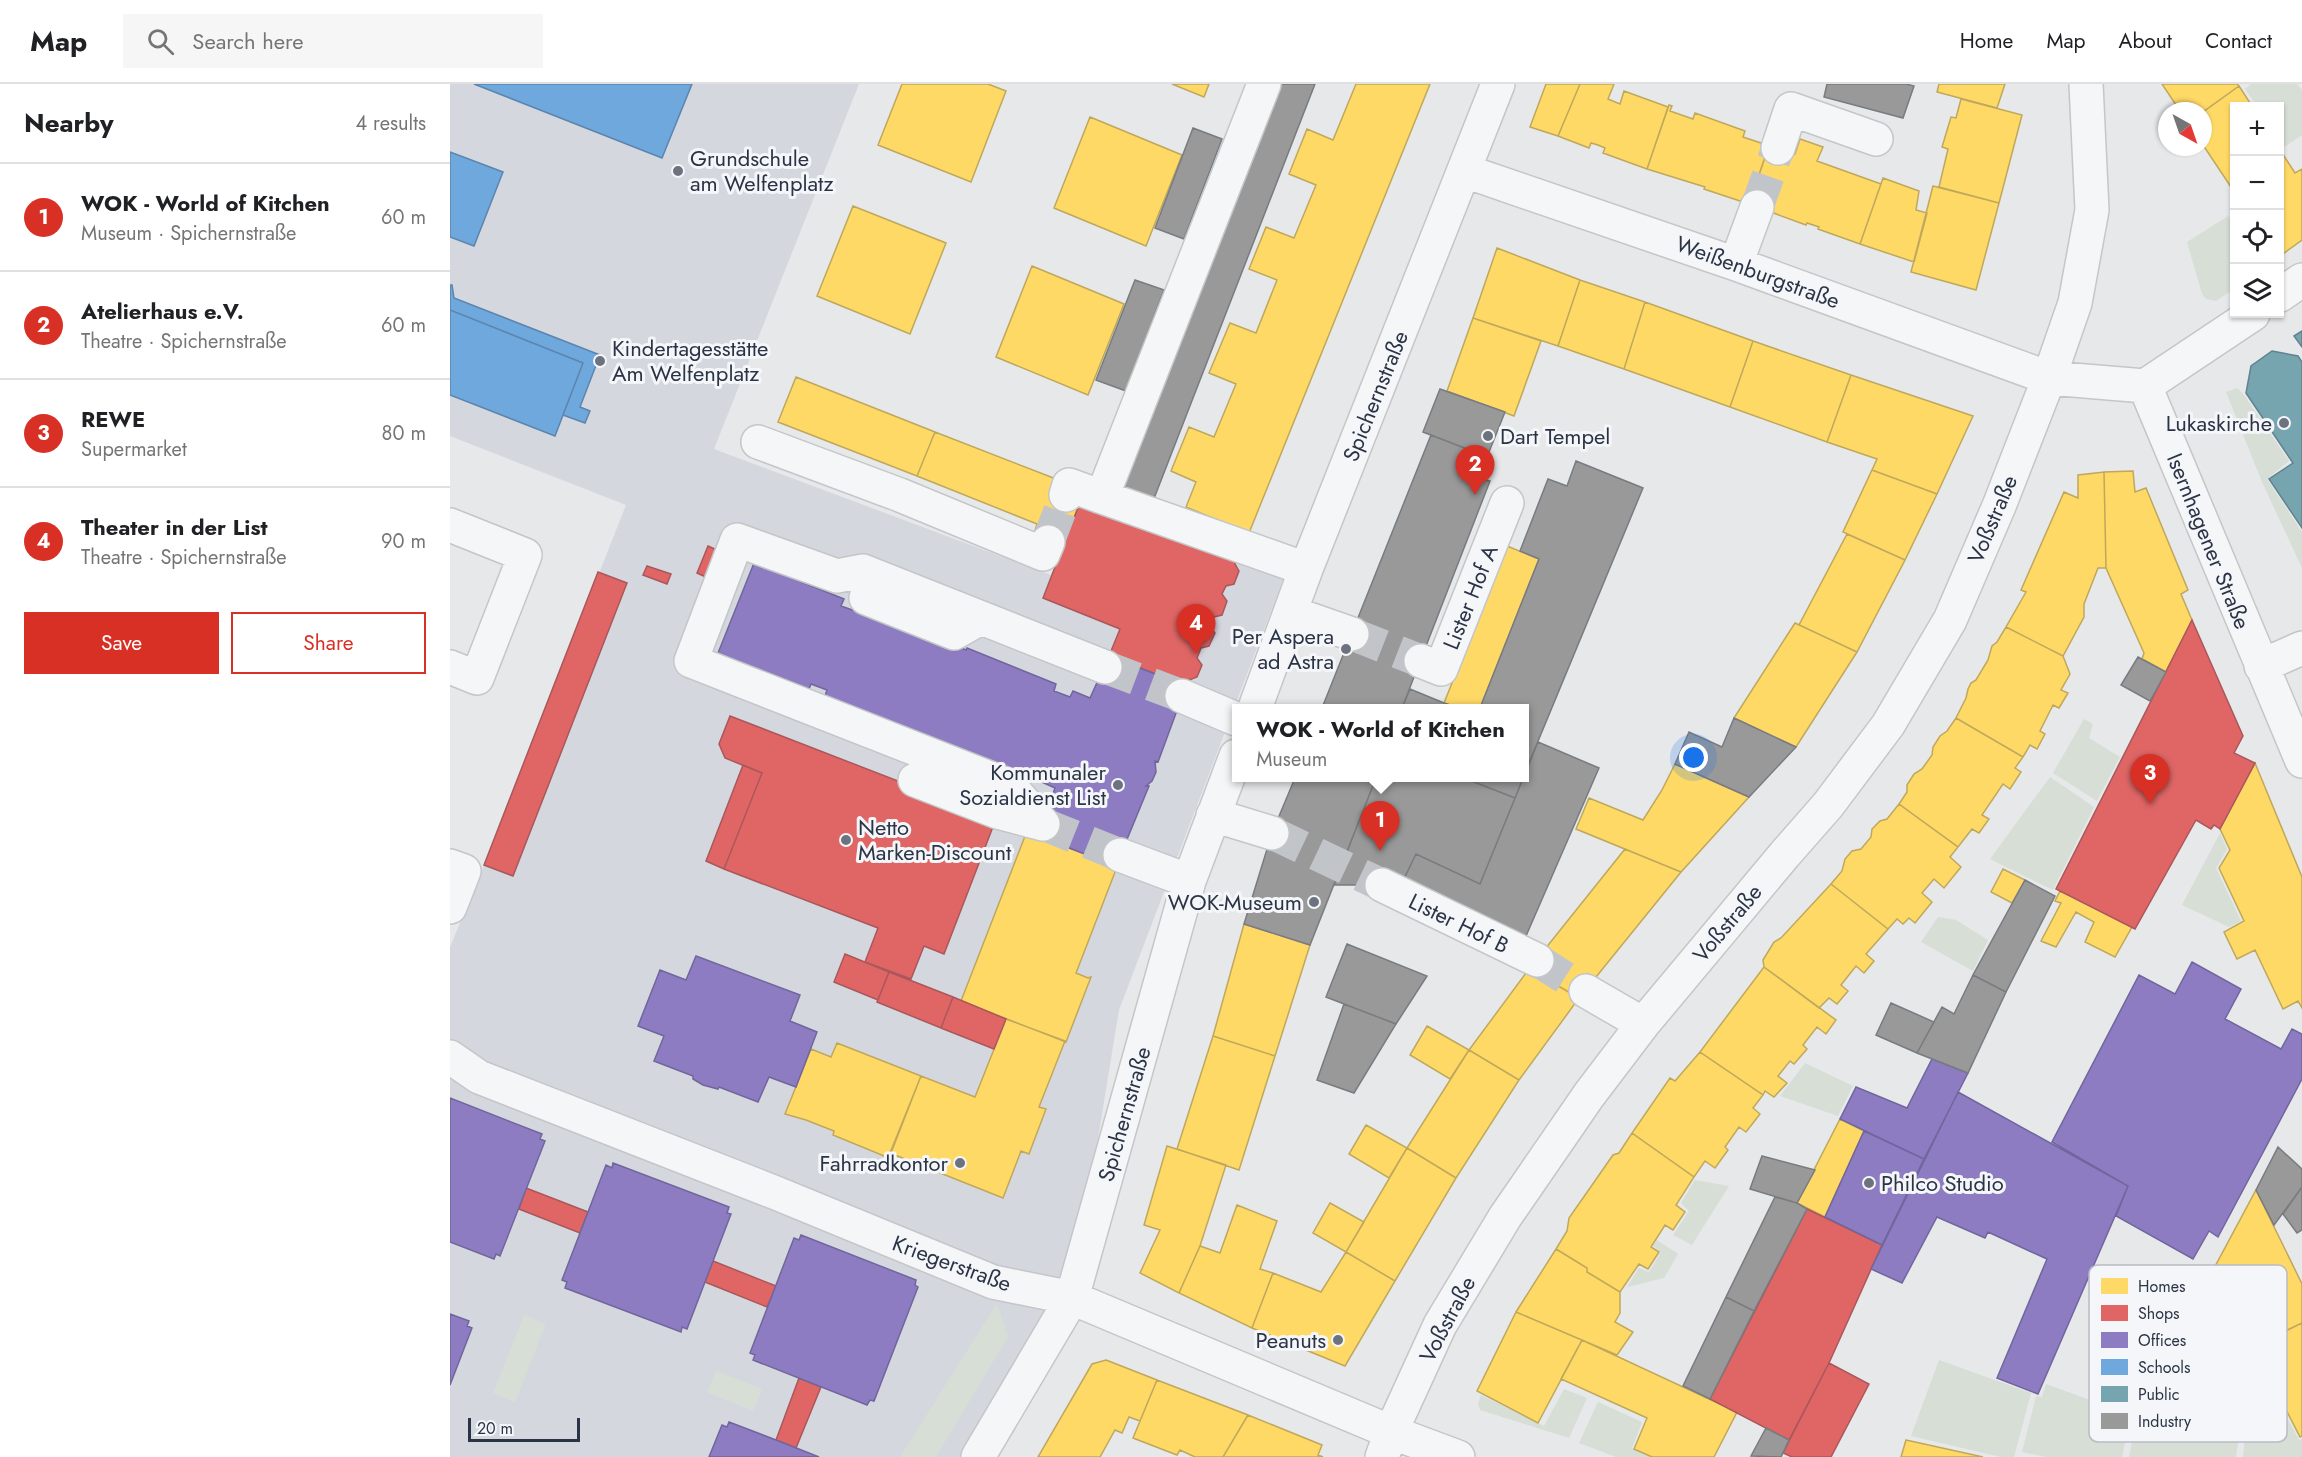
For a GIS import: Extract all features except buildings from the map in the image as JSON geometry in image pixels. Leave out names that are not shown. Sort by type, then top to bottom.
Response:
[{"type":"street","points":[[1102,497],[1264,84]]},
{"type":"street","name":"Spichernstraße","points":[[1257,704],[1292,613],[1306,569],[1498,84]]},
{"type":"street","points":[[2086,84],[2092,210],[2075,303],[2049,378],[2145,386],[2247,318]]},
{"type":"street","points":[[1778,148],[1791,110],[1876,139]]},
{"type":"street","name":"Weißenburgstraße","points":[[1465,171],[1736,264],[2049,378]]},
{"type":"street","points":[[1736,264],[1757,207]]},
{"type":"street","points":[[2284,292],[2302,280]]},
{"type":"street","name":"Voßstraße","points":[[1386,1444],[1440,1325],[1505,1217],[1589,1095],[1643,1024],[1828,805],[1888,725],[1950,620],[2049,378]]},
{"type":"street","name":"Isernhagener Straße","points":[[2145,386],[2302,761]]},
{"type":"street","points":[[758,442],[900,495],[1043,554],[1047,542]]},
{"type":"street","points":[[1066,495],[1070,485],[1306,569]]},
{"type":"street","name":"Lister Hof A","points":[[1421,661],[1441,669],[1507,503]]},
{"type":"street","points":[[450,525],[525,555],[477,678],[450,667]]},
{"type":"street","points":[[915,780],[998,812],[1043,824],[1010,786],[691,661],[737,540],[837,576],[863,571],[979,619],[1105,667]]},
{"type":"street","points":[[866,598],[954,633],[979,619]]},
{"type":"street","points":[[1292,613],[1352,634]]},
{"type":"street","points":[[2261,666],[2302,648]]},
{"type":"street","points":[[1182,696],[1232,717]]},
{"type":"street","name":"Spichernstraße","points":[[978,1457],[1072,1298],[1189,881],[1232,766]]},
{"type":"street","points":[[1213,815],[1272,833]]},
{"type":"street","points":[[1120,855],[1189,881]]},
{"type":"street","points":[[450,866],[464,871],[450,907]]},
{"type":"street","name":"Lister Hof B","points":[[1382,885],[1537,960]]},
{"type":"street","points":[[1586,991],[1643,1024]]},
{"type":"street","name":"Kriegerstraße","points":[[450,1057],[479,1077],[776,1193],[993,1282],[1072,1298],[1386,1444],[1458,1457]]},
{"type":"shaded area","points":[[450,84],[859,84],[714,449],[1051,575],[1081,500],[1289,564],[1236,704],[1232,704],[1232,714],[1119,1010],[1072,1298],[978,1457],[450,1457],[450,947],[626,505],[450,436]]},
{"type":"shaded area","points":[[2251,84],[2297,84],[2302,90],[2302,135],[2284,147],[2284,102],[2254,102],[2245,89]]},
{"type":"shaded area","points":[[2228,216],[2230,219],[2230,292],[2216,301],[2206,299],[2202,294],[2187,242]]},
{"type":"shaded area","points":[[2237,388],[2289,461],[2267,479],[2302,532],[2302,568],[2262,482],[2226,392]]},
{"type":"shaded area","points":[[2084,719],[2093,724],[2089,738],[2120,757],[2097,801],[2053,773]]},
{"type":"shaded area","points":[[2050,777],[2094,807],[2053,890],[1990,859]]},
{"type":"shaded area","points":[[2220,833],[2227,849],[2216,868],[2241,921],[2229,927],[2182,905]]},
{"type":"shaded area","points":[[1938,917],[1956,920],[1988,940],[1973,971],[1921,942]]},
{"type":"shaded area","points":[[1805,1063],[1853,1086],[1838,1116],[1780,1096]]},
{"type":"shaded area","points":[[1695,1180],[1729,1186],[1692,1245],[1673,1235],[1689,1211],[1681,1203]]},
{"type":"shaded area","points":[[1657,1240],[1678,1254],[1664,1278],[1627,1287],[1639,1268],[1649,1272],[1661,1252],[1653,1246]]},
{"type":"shaded area","points":[[997,1303],[1008,1337],[936,1457],[900,1457]]},
{"type":"shaded area","points":[[524,1315],[546,1324],[515,1402],[493,1393]]},
{"type":"shaded area","points":[[1939,1360],[2031,1393],[2014,1457],[2001,1457],[1911,1436]]},
{"type":"shaded area","points":[[716,1371],[762,1389],[753,1411],[707,1392]]},
{"type":"shaded area","points":[[2046,1384],[2089,1400],[2089,1442],[2125,1442],[2122,1457],[2046,1457],[2022,1452],[2036,1396],[2042,1397]]},
{"type":"shaded area","points":[[1564,1389],[1587,1398],[1569,1438],[1480,1410],[1478,1404],[1481,1395],[1544,1426]]},
{"type":"shaded area","points":[[1598,1402],[1642,1422],[1632,1448],[1650,1457],[1616,1457],[1579,1443]]},
{"type":"shaded area","points":[[2287,1417],[2299,1440],[2302,1439],[2302,1457],[2243,1457],[2244,1442],[2287,1442]]},
{"type":"shaded area","points":[[2132,1442],[2238,1442],[2236,1457],[2129,1457]]},
{"type":"tunnel","points":[[1757,207],[1778,148]]},
{"type":"tunnel","points":[[1048,542],[1066,495]]},
{"type":"tunnel","points":[[1352,634],[1421,661]]},
{"type":"tunnel","points":[[1105,667],[1182,696]]},
{"type":"tunnel","points":[[1043,824],[1120,855]]},
{"type":"tunnel","points":[[1272,833],[1382,885]]},
{"type":"tunnel","points":[[1537,960],[1586,991]]},
{"type":"place","name":"Grundschule am Welfenplatz","points":[[678,171]]},
{"type":"place","name":"Kindertagesstätte Am Welfenplatz","points":[[600,361]]},
{"type":"place","name":"Lukaskirche","points":[[2284,423]]},
{"type":"place","name":"Dart Tempel","points":[[1488,436]]},
{"type":"place","name":"Atelierhaus e.V.","points":[[1475,495]]},
{"type":"place","name":"Per Aspera ad Astra","points":[[1346,649]]},
{"type":"place","name":"Theater in der List","points":[[1196,654]]},
{"type":"place","name":"Kommunaler Sozialdienst List","points":[[1118,785]]},
{"type":"place","name":"REWE","points":[[2150,804]]},
{"type":"place","name":"Netto Marken-Discount","points":[[846,840]]},
{"type":"place","name":"WOK - World of Kitchen","points":[[1380,851]]},
{"type":"place","name":"WOK-Museum","points":[[1314,902]]},
{"type":"place","name":"Fahrradkontor","points":[[960,1163]]},
{"type":"place","name":"Philco Studio","points":[[1869,1183]]},
{"type":"place","name":"Peanuts","points":[[1338,1340]]}]
